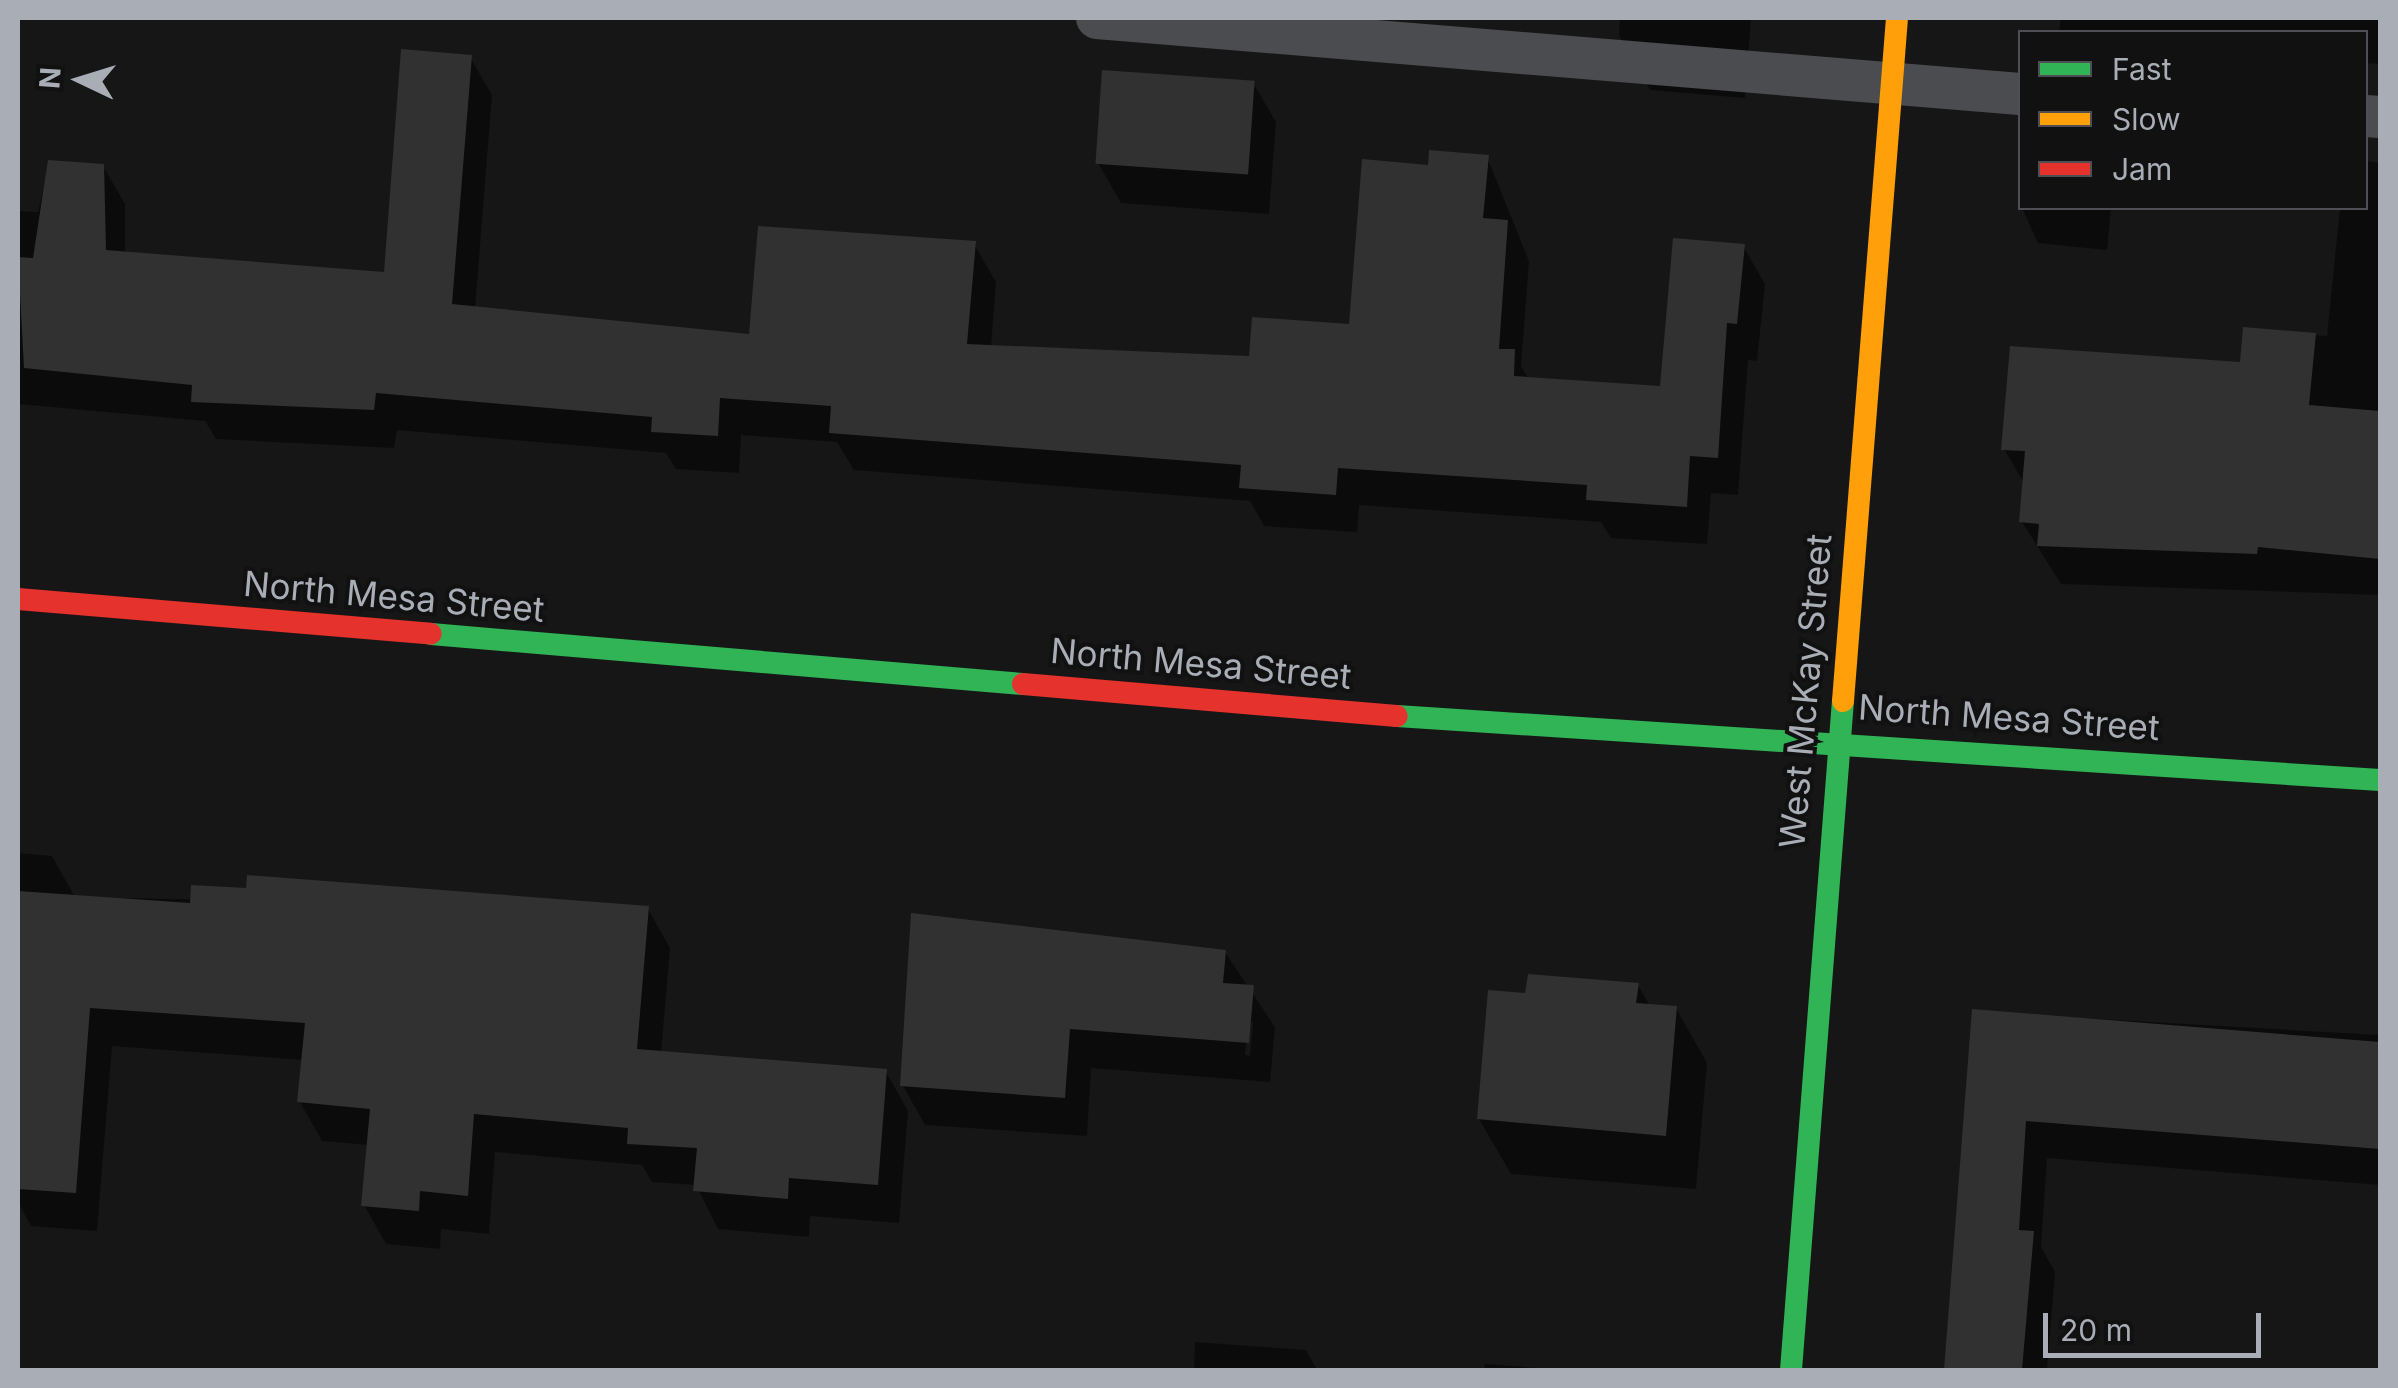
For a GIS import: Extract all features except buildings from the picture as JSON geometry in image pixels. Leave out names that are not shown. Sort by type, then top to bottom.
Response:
[{"type":"street","name":"West McKay Street","points":[[1791,1370],[1834,739],[1897,18]]},
{"type":"street","name":"North Mesa Street","points":[[18,599],[1450,720],[1834,739],[2380,780]]},
{"type":"lane","points":[[1097,18],[1892,87],[2018,94]]},
{"type":"traffic: fast","points":[[431,634],[1023,684]]},
{"type":"traffic: fast","points":[[1791,1370],[1843,701]]},
{"type":"traffic: fast","points":[[1397,716],[2380,780]]},
{"type":"traffic: slow","points":[[1843,701],[1897,18]]},
{"type":"traffic: jam","points":[[18,599],[431,634]]},
{"type":"traffic: jam","points":[[1023,684],[1397,716]]}]
